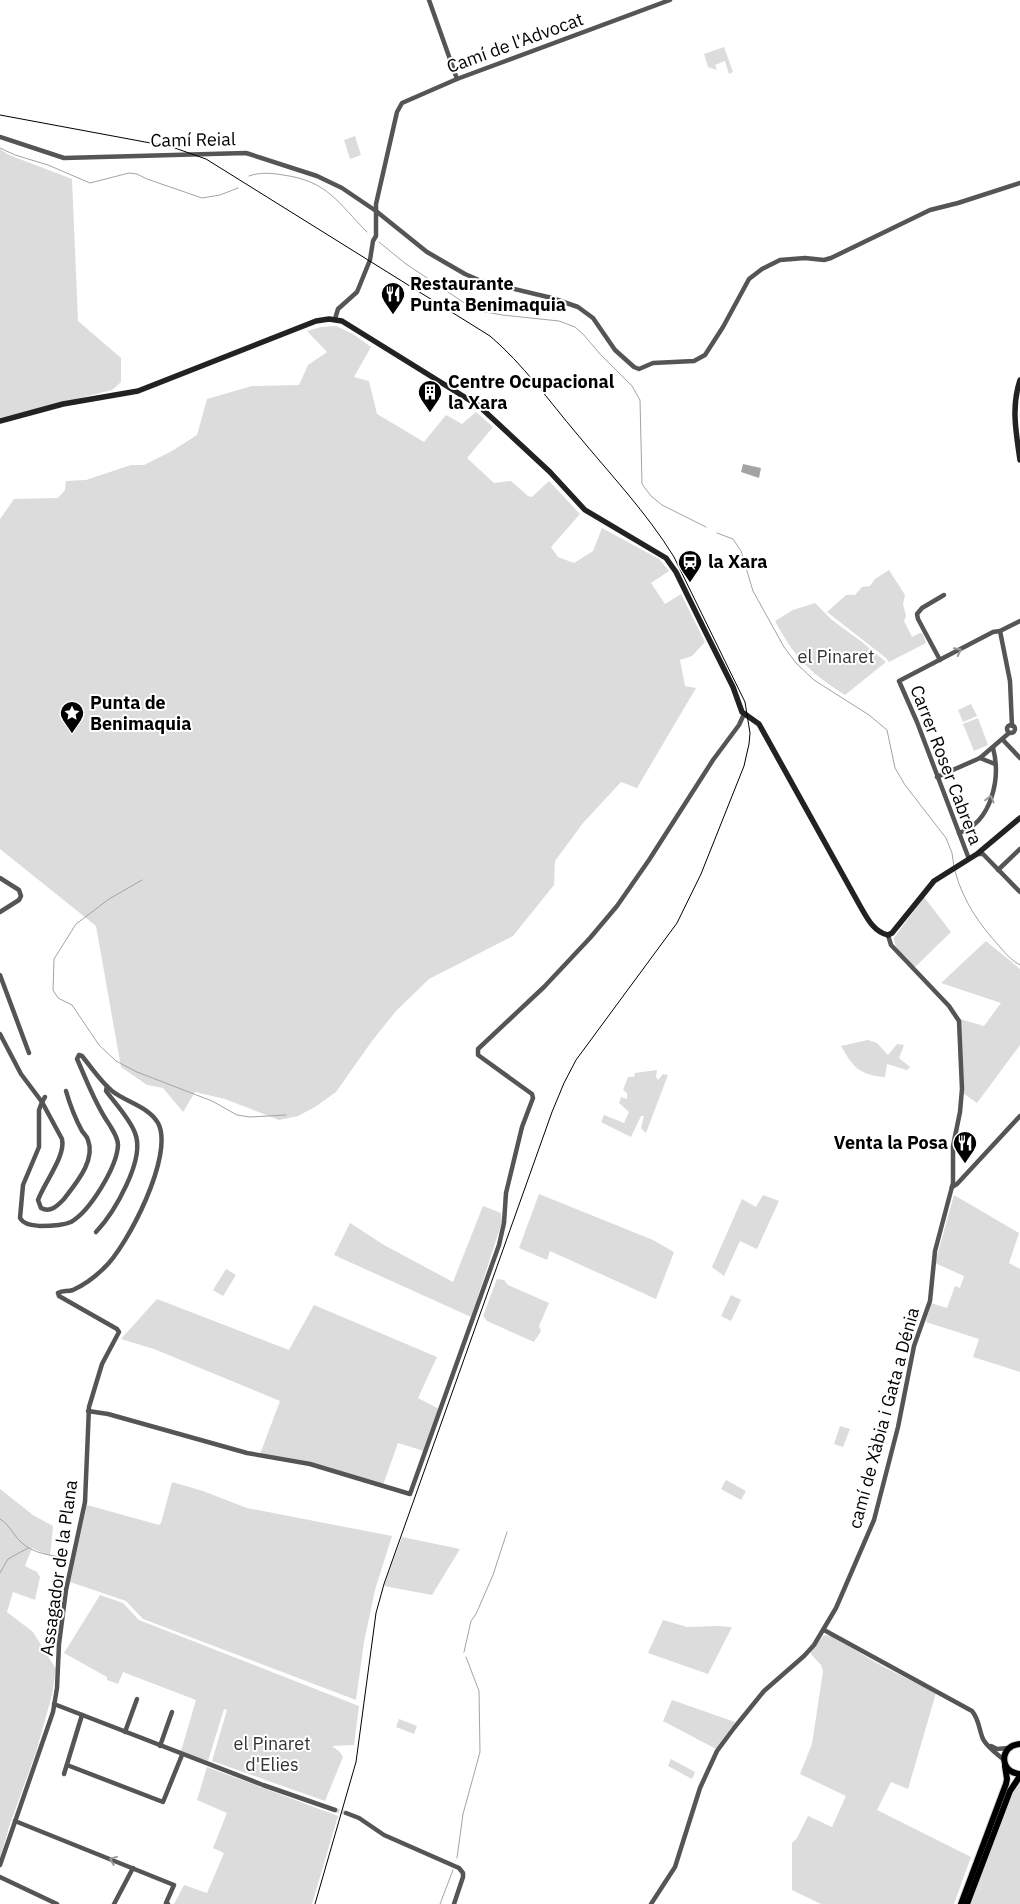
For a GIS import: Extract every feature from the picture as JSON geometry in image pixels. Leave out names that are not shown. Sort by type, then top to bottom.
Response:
[{"type":"main road","points":[[0,420],[64,404],[138,391],[316,321],[336,319],[354,327],[479,406],[550,472],[585,510],[666,558],[679,578],[744,714],[758,724],[866,915],[877,931],[888,935],[899,926],[930,885],[968,859],[980,854],[984,848],[1019,819]]},
{"type":"main road","points":[[1020,380],[1015,398],[1014,414],[1020,460]]},
{"type":"main road","points":[[961,1904],[1006,1784],[1004,1763],[1008,1748],[1019,1742]]},
{"type":"main road","points":[[967,1904],[1010,1790],[1020,1775],[1011,1772],[1004,1763]]},
{"type":"street","points":[[429,0],[457,78]]},
{"type":"street","name":"Camí de l'Advocat","points":[[376,211],[399,106],[411,98],[457,78],[670,0]]},
{"type":"street","name":"Camí Reial","points":[[0,137],[64,158],[246,153],[331,182],[376,211],[427,252],[465,274],[481,281],[552,298],[578,307],[593,318],[615,350],[634,367],[639,369],[653,363],[694,361],[705,356],[749,279],[762,269],[780,260],[804,258],[824,260],[831,258],[930,210],[1020,183]]},
{"type":"street","points":[[336,319],[338,309],[354,296],[370,260],[373,241],[376,236],[376,211]]},
{"type":"street","points":[[944,595],[922,608],[918,614],[918,619],[940,660],[993,632],[1000,631],[1020,621]]},
{"type":"street","points":[[937,777],[980,758],[1003,740],[1009,733],[1008,728],[1016,727],[1010,681],[1000,631]]},
{"type":"street","name":"Carrer Roser Cabrera","points":[[940,660],[898,681],[908,701],[968,859]]},
{"type":"street","points":[[88,1411],[108,1414],[248,1452],[310,1464],[410,1494],[499,1245],[504,1223],[506,1193],[522,1127],[533,1098],[532,1094],[478,1055],[478,1049],[544,987],[617,906],[713,760],[739,725],[744,714]]},
{"type":"street","points":[[1003,740],[1020,758]]},
{"type":"street","points":[[959,833],[972,826],[988,807],[992,794],[995,764],[993,748]]},
{"type":"street","points":[[980,758],[995,764]]},
{"type":"street","points":[[998,870],[1020,849]]},
{"type":"street","points":[[980,854],[1018,891]]},
{"type":"street","points":[[0,878],[19,890],[22,896],[0,912]]},
{"type":"street","points":[[1018,891],[1020,883]]},
{"type":"street","name":"camí de Xàbia i Gata a Dénia","points":[[652,1904],[675,1867],[700,1788],[717,1751],[764,1691],[808,1652],[824,1630],[874,1520],[898,1427],[913,1350],[930,1301],[935,1251],[952,1187],[953,1146],[960,1112],[962,1088],[959,1022],[955,1013],[891,945],[888,935]]},
{"type":"street","points":[[0,975],[29,1053]]},
{"type":"street","points":[[0,1034],[21,1074],[42,1102],[64,1146],[38,1200],[41,1208],[49,1210],[57,1206],[68,1193],[83,1171],[89,1155],[88,1139],[74,1115],[66,1091]]},
{"type":"street","points":[[45,1097],[39,1110],[39,1147],[22,1185],[20,1218],[24,1222],[32,1225],[56,1226],[72,1221],[90,1203],[106,1177],[118,1148],[116,1136],[96,1104],[78,1059],[79,1056],[82,1056],[107,1086],[106,1091],[135,1133],[137,1148],[127,1182],[109,1216],[96,1232]]},
{"type":"street","name":"Assagador de la Plana","points":[[0,1865],[44,1740],[54,1704],[66,1590],[85,1502],[88,1411],[102,1364],[119,1331],[58,1295],[60,1291],[71,1290],[87,1281],[104,1269],[115,1255],[140,1214],[159,1158],[161,1132],[156,1120],[107,1086]]},
{"type":"street","points":[[952,1187],[957,1184],[1020,1116]]},
{"type":"street","points":[[824,1630],[972,1711],[976,1715],[987,1745],[1004,1763]]},
{"type":"street","points":[[125,1732],[137,1699]]},
{"type":"street","points":[[54,1704],[182,1755],[335,1810]]},
{"type":"street","points":[[160,1746],[172,1712]]},
{"type":"street","points":[[64,1774],[82,1715]]},
{"type":"street","points":[[987,1745],[997,1748],[1008,1748]]},
{"type":"street","points":[[67,1765],[164,1802],[182,1755]]},
{"type":"street","points":[[346,1814],[359,1818],[384,1835],[459,1868],[463,1877],[454,1904]]},
{"type":"street","points":[[15,1821],[174,1885],[167,1904]]},
{"type":"street","points":[[114,1904],[133,1868]]},
{"type":"street","points":[[0,1877],[57,1904]]},
{"type":"green space","points":[[724,47],[733,72],[729,74],[725,61],[715,65],[717,70],[708,67],[704,54]]},
{"type":"green space","points":[[355,136],[361,155],[350,159],[344,140]]},
{"type":"green space","points":[[0,149],[9,155],[72,179],[78,321],[121,358],[121,382],[112,390],[0,418]]},
{"type":"green space","points":[[336,326],[353,334],[371,347],[354,377],[369,381],[377,414],[424,442],[446,415],[462,424],[476,412],[493,427],[467,458],[494,483],[511,481],[528,496],[532,497],[549,481],[580,514],[551,547],[558,557],[574,563],[593,551],[602,528],[659,559],[669,571],[651,583],[665,604],[681,594],[705,642],[692,656],[680,660],[685,686],[696,688],[637,788],[621,782],[583,823],[555,861],[554,885],[513,936],[429,979],[396,1011],[336,1092],[315,1107],[298,1116],[279,1120],[225,1099],[195,1092],[183,1112],[163,1088],[147,1085],[121,1067],[96,926],[0,849],[0,519],[14,499],[58,498],[65,490],[66,481],[86,480],[131,465],[144,465],[172,451],[197,435],[207,399],[252,386],[299,385],[308,365],[327,352],[307,331],[321,327]]},
{"type":"green space","points":[[889,570],[905,595],[903,604],[906,616],[904,621],[912,637],[920,633],[923,634],[926,643],[889,662],[827,612],[846,595],[855,595],[862,587],[870,586],[875,579]]},
{"type":"green space","name":"el Pinaret","points":[[815,603],[832,620],[886,662],[845,695],[812,671],[796,655],[775,621],[793,610]]},
{"type":"green space","points":[[971,704],[977,716],[963,722],[958,710]]},
{"type":"green space","points":[[978,718],[988,745],[974,751],[963,724]]},
{"type":"green space","points":[[924,897],[951,932],[915,967],[896,946],[894,938]]},
{"type":"green space","points":[[986,941],[1020,969],[1020,1045],[977,1103],[963,1093],[960,1019],[984,1026],[1001,1003],[941,983]]},
{"type":"green space","points":[[868,1040],[877,1043],[888,1055],[897,1044],[904,1045],[899,1058],[910,1067],[907,1070],[887,1064],[885,1077],[869,1074],[858,1069],[853,1065],[841,1046]]},
{"type":"green space","points":[[657,1070],[656,1077],[658,1080],[663,1074],[668,1075],[646,1133],[641,1128],[644,1116],[641,1116],[631,1137],[601,1122],[604,1115],[624,1123],[629,1112],[619,1103],[621,1097],[627,1099],[627,1093],[623,1090],[628,1077],[634,1077],[635,1073]]},
{"type":"green space","points":[[539,1194],[653,1240],[674,1252],[656,1299],[550,1251],[547,1260],[519,1248]]},
{"type":"green space","points":[[763,1195],[779,1201],[757,1249],[740,1241],[724,1276],[712,1267],[742,1199],[756,1207]]},
{"type":"green space","points":[[954,1195],[1019,1233],[1009,1263],[1020,1269],[1020,1372],[973,1357],[979,1339],[926,1322],[931,1303],[947,1308],[955,1286],[960,1288],[964,1276],[935,1263]]},
{"type":"green space","points":[[483,1206],[501,1213],[502,1222],[471,1317],[334,1255],[350,1223],[384,1245],[453,1282]]},
{"type":"green space","points":[[226,1269],[236,1275],[223,1296],[213,1290]]},
{"type":"green space","points":[[497,1279],[504,1280],[508,1285],[549,1303],[539,1326],[541,1331],[534,1342],[487,1321],[483,1316]]},
{"type":"green space","points":[[731,1295],[741,1300],[731,1321],[721,1316]]},
{"type":"green space","points":[[157,1299],[289,1350],[314,1305],[437,1357],[418,1398],[439,1409],[424,1451],[398,1443],[383,1485],[325,1466],[260,1454],[280,1401],[154,1349],[121,1339]]},
{"type":"green space","points":[[840,1426],[850,1429],[843,1447],[834,1444]]},
{"type":"green space","points":[[726,1480],[746,1491],[741,1500],[721,1489]]},
{"type":"green space","points":[[172,1482],[203,1491],[247,1508],[392,1536],[375,1590],[364,1642],[356,1700],[143,1619],[126,1601],[70,1582],[87,1505],[159,1525]]},
{"type":"green space","points":[[0,1489],[33,1515],[53,1526],[50,1556],[32,1548],[25,1566],[37,1572],[40,1577],[35,1600],[13,1592],[7,1612],[33,1632],[56,1669],[52,1695],[36,1752],[9,1827],[0,1859]]},
{"type":"green space","points":[[402,1537],[460,1549],[432,1595],[384,1586]]},
{"type":"green space","name":"el Pinaret d'Elies","points":[[100,1595],[123,1603],[139,1620],[359,1706],[354,1745],[332,1746],[343,1757],[325,1801],[212,1761],[227,1710],[224,1709],[208,1761],[181,1751],[196,1700],[123,1672],[118,1684],[107,1680],[107,1677],[64,1653]]},
{"type":"green space","points":[[663,1620],[687,1627],[732,1627],[708,1674],[648,1653]]},
{"type":"green space","points":[[824,1635],[831,1636],[882,1666],[936,1693],[908,1789],[891,1782],[877,1810],[971,1857],[954,1904],[821,1904],[792,1890],[792,1843],[797,1838],[808,1816],[832,1827],[846,1796],[800,1774],[812,1744],[823,1671],[821,1665],[811,1652]]},
{"type":"green space","points":[[672,1700],[735,1722],[716,1749],[663,1721]]},
{"type":"green space","points":[[399,1719],[417,1726],[414,1734],[396,1727]]},
{"type":"green space","points":[[671,1759],[695,1772],[692,1779],[668,1766]]},
{"type":"green space","points":[[207,1767],[338,1816],[312,1904],[174,1904],[184,1885],[207,1893],[224,1853],[213,1848],[227,1813],[197,1800]]},
{"type":"green space","points":[[1020,1781],[1020,1904],[971,1904],[1014,1789]]},
{"type":"shaded area","points":[[743,464],[761,468],[759,478],[741,472]]},
{"type":"waterway","points":[[0,148],[15,155],[48,165],[90,183],[129,173],[137,174],[202,198],[220,195],[238,188]]},
{"type":"waterway","points":[[249,176],[262,173],[275,174],[311,182],[322,188],[340,203],[367,232]]},
{"type":"waterway","points":[[379,242],[406,264],[475,310],[559,321],[575,327],[632,386],[640,400],[642,484],[651,496],[662,505],[706,527]]},
{"type":"waterway","points":[[717,533],[733,539],[741,551],[753,591],[784,647],[796,663],[814,680],[869,715],[887,730],[895,768],[905,785],[946,838],[952,853],[954,867]]},
{"type":"waterway","points":[[955,871],[962,892],[979,921],[1007,955],[1020,965]]},
{"type":"waterway","points":[[142,880],[109,899],[76,924],[54,959],[53,990],[58,998],[72,1005],[99,1045],[116,1061],[137,1072],[212,1101],[237,1115],[250,1117],[286,1115]]},
{"type":"waterway","points":[[0,1519],[21,1542],[31,1549],[66,1558]]},
{"type":"waterway","points":[[464,1652],[471,1621],[493,1575],[507,1532]]},
{"type":"waterway","points":[[0,1573],[8,1559],[28,1548]]},
{"type":"waterway","points":[[457,1858],[463,1814],[480,1752],[479,1691],[466,1657]]},
{"type":"waterway","points":[[440,1904],[453,1870]]},
{"type":"tunnel","points":[[335,1810],[346,1813]]},
{"type":"tram line","points":[[0,115],[172,147],[206,159],[490,336],[514,358],[652,525],[674,557],[745,702],[750,733],[744,766],[701,874],[677,923],[576,1060],[552,1112],[384,1584],[376,1613],[356,1762],[315,1904]]},
{"type":"place","name":"Restaurante Punta Benimaquia","points":[[393,315]]},
{"type":"place","name":"Centre Ocupacional la Xara","points":[[430,413]]},
{"type":"place","name":"la Xara","points":[[690,583]]},
{"type":"place","name":"Punta de Benimaquia","points":[[72,734]]},
{"type":"place","name":"Venta la Posa","points":[[965,1164]]}]
